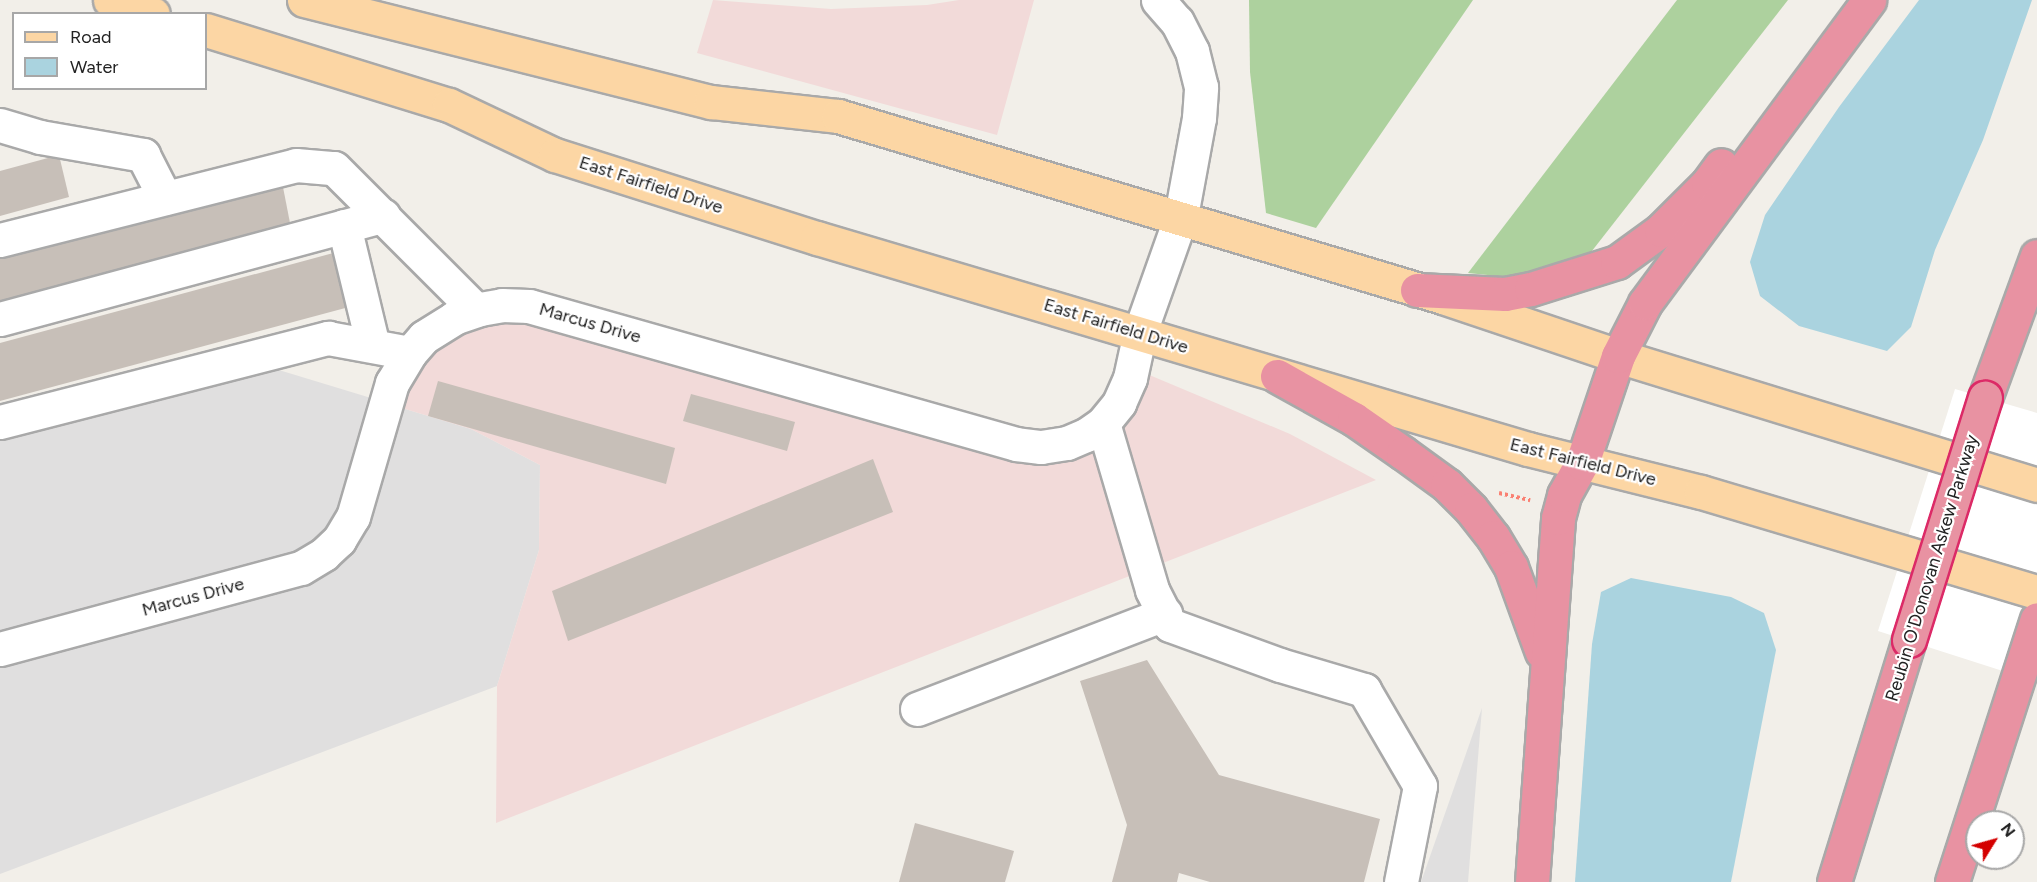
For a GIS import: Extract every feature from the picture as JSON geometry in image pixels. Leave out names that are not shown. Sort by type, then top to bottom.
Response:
[{"type":"highway","points":[[1417,290],[1505,294],[1541,286],[1617,262],[1661,230],[1708,183],[1843,0]]},
{"type":"highway","points":[[1532,882],[1557,518],[1571,478],[1582,463],[1618,356],[1645,303],[1869,0]]},
{"type":"highway","name":"Reubin O'Donovan Askew Parkway","points":[[1834,882],[1985,398],[2037,256]]},
{"type":"highway","points":[[1277,376],[1354,419],[1447,485],[1471,509],[1493,537],[1511,567],[1547,667]]},
{"type":"highway","points":[[1977,810],[2037,619]]},
{"type":"highway","points":[[1952,882],[1965,845]]},
{"type":"highway","points":[[1959,882],[1965,858]]},
{"type":"main road","points":[[110,0],[147,12]]},
{"type":"main road","points":[[304,0],[711,102],[838,116],[1181,216],[1618,356],[2037,485]]},
{"type":"main road","name":"East Fairfield Drive","points":[[207,30],[449,105],[555,155],[817,238],[1140,332],[1277,376],[1582,463],[1701,492],[2037,592]]},
{"type":"street","points":[[1174,7],[1192,51],[1201,87],[1201,106],[1181,216]]},
{"type":"street","points":[[0,125],[40,137],[143,155],[165,198]]},
{"type":"street","points":[[0,147],[40,137]]},
{"type":"street","points":[[0,240],[296,165],[334,168],[476,310]]},
{"type":"street","points":[[0,319],[382,216]]},
{"type":"street","name":"Marcus Drive","points":[[0,649],[301,568],[324,554],[339,540],[353,517],[392,383],[410,353],[424,337],[453,318],[476,310],[502,305],[529,306],[1016,444],[1041,447],[1067,443],[1086,435],[1103,423],[1119,403],[1130,378],[1140,332],[1181,216]]},
{"type":"street","points":[[344,226],[374,346]]},
{"type":"street","points":[[0,422],[328,338],[410,353]]},
{"type":"street","points":[[1103,423],[1152,590],[1170,625],[1280,665],[1364,690],[1420,786],[1401,882]]},
{"type":"street","points":[[917,709],[1165,614]]},
{"type":"path","points":[[1489,491],[1536,502]]},
{"type":"shaded area","points":[[713,0],[831,9],[927,5],[959,0],[1034,0],[997,135],[697,53]]},
{"type":"shaded area","points":[[501,321],[524,322],[1009,460],[1036,463],[1072,458],[1147,374],[1290,434],[1376,480],[496,823],[497,686],[539,550],[540,465],[471,429],[402,408],[408,387],[424,361],[435,349],[459,333]]},
{"type":"shaded area","points":[[269,367],[371,398],[337,512],[326,531],[315,542],[296,553],[0,633],[0,437]]},
{"type":"shaded area","points":[[402,408],[471,429],[540,465],[539,550],[497,686],[0,874],[0,665],[308,582]]},
{"type":"shaded area","points":[[1482,708],[1468,882],[1421,882]]},
{"type":"green space","points":[[1249,0],[1473,0],[1316,228],[1266,213],[1250,72]]},
{"type":"green space","points":[[1677,0],[1788,0],[1588,256],[1507,277],[1468,273]]},
{"type":"water","points":[[1919,0],[2032,0],[1983,140],[1935,250],[1911,327],[1887,351],[1799,326],[1760,296],[1750,262],[1765,215],[1839,107]]},
{"type":"water","points":[[1631,578],[1731,597],[1764,613],[1776,650],[1731,882],[1575,882],[1592,644],[1601,592]]},
{"type":"pier","points":[[1955,389],[2037,413],[2037,682],[1878,631]]},
{"type":"building","points":[[59,155],[69,197],[0,216],[0,171]]},
{"type":"building","points":[[282,182],[290,223],[0,302],[0,258]]},
{"type":"building","points":[[337,252],[349,307],[0,401],[0,343]]},
{"type":"building","points":[[438,381],[675,448],[666,484],[428,416]]},
{"type":"building","points":[[691,394],[795,422],[787,451],[683,421]]},
{"type":"building","points":[[873,459],[893,512],[568,641],[552,591]]},
{"type":"building","points":[[1147,660],[1219,775],[1380,819],[1364,882],[1210,882],[1179,873],[1177,882],[1112,882],[1127,825],[1080,681]]},
{"type":"building","points":[[915,823],[1014,851],[1005,882],[899,882]]}]
